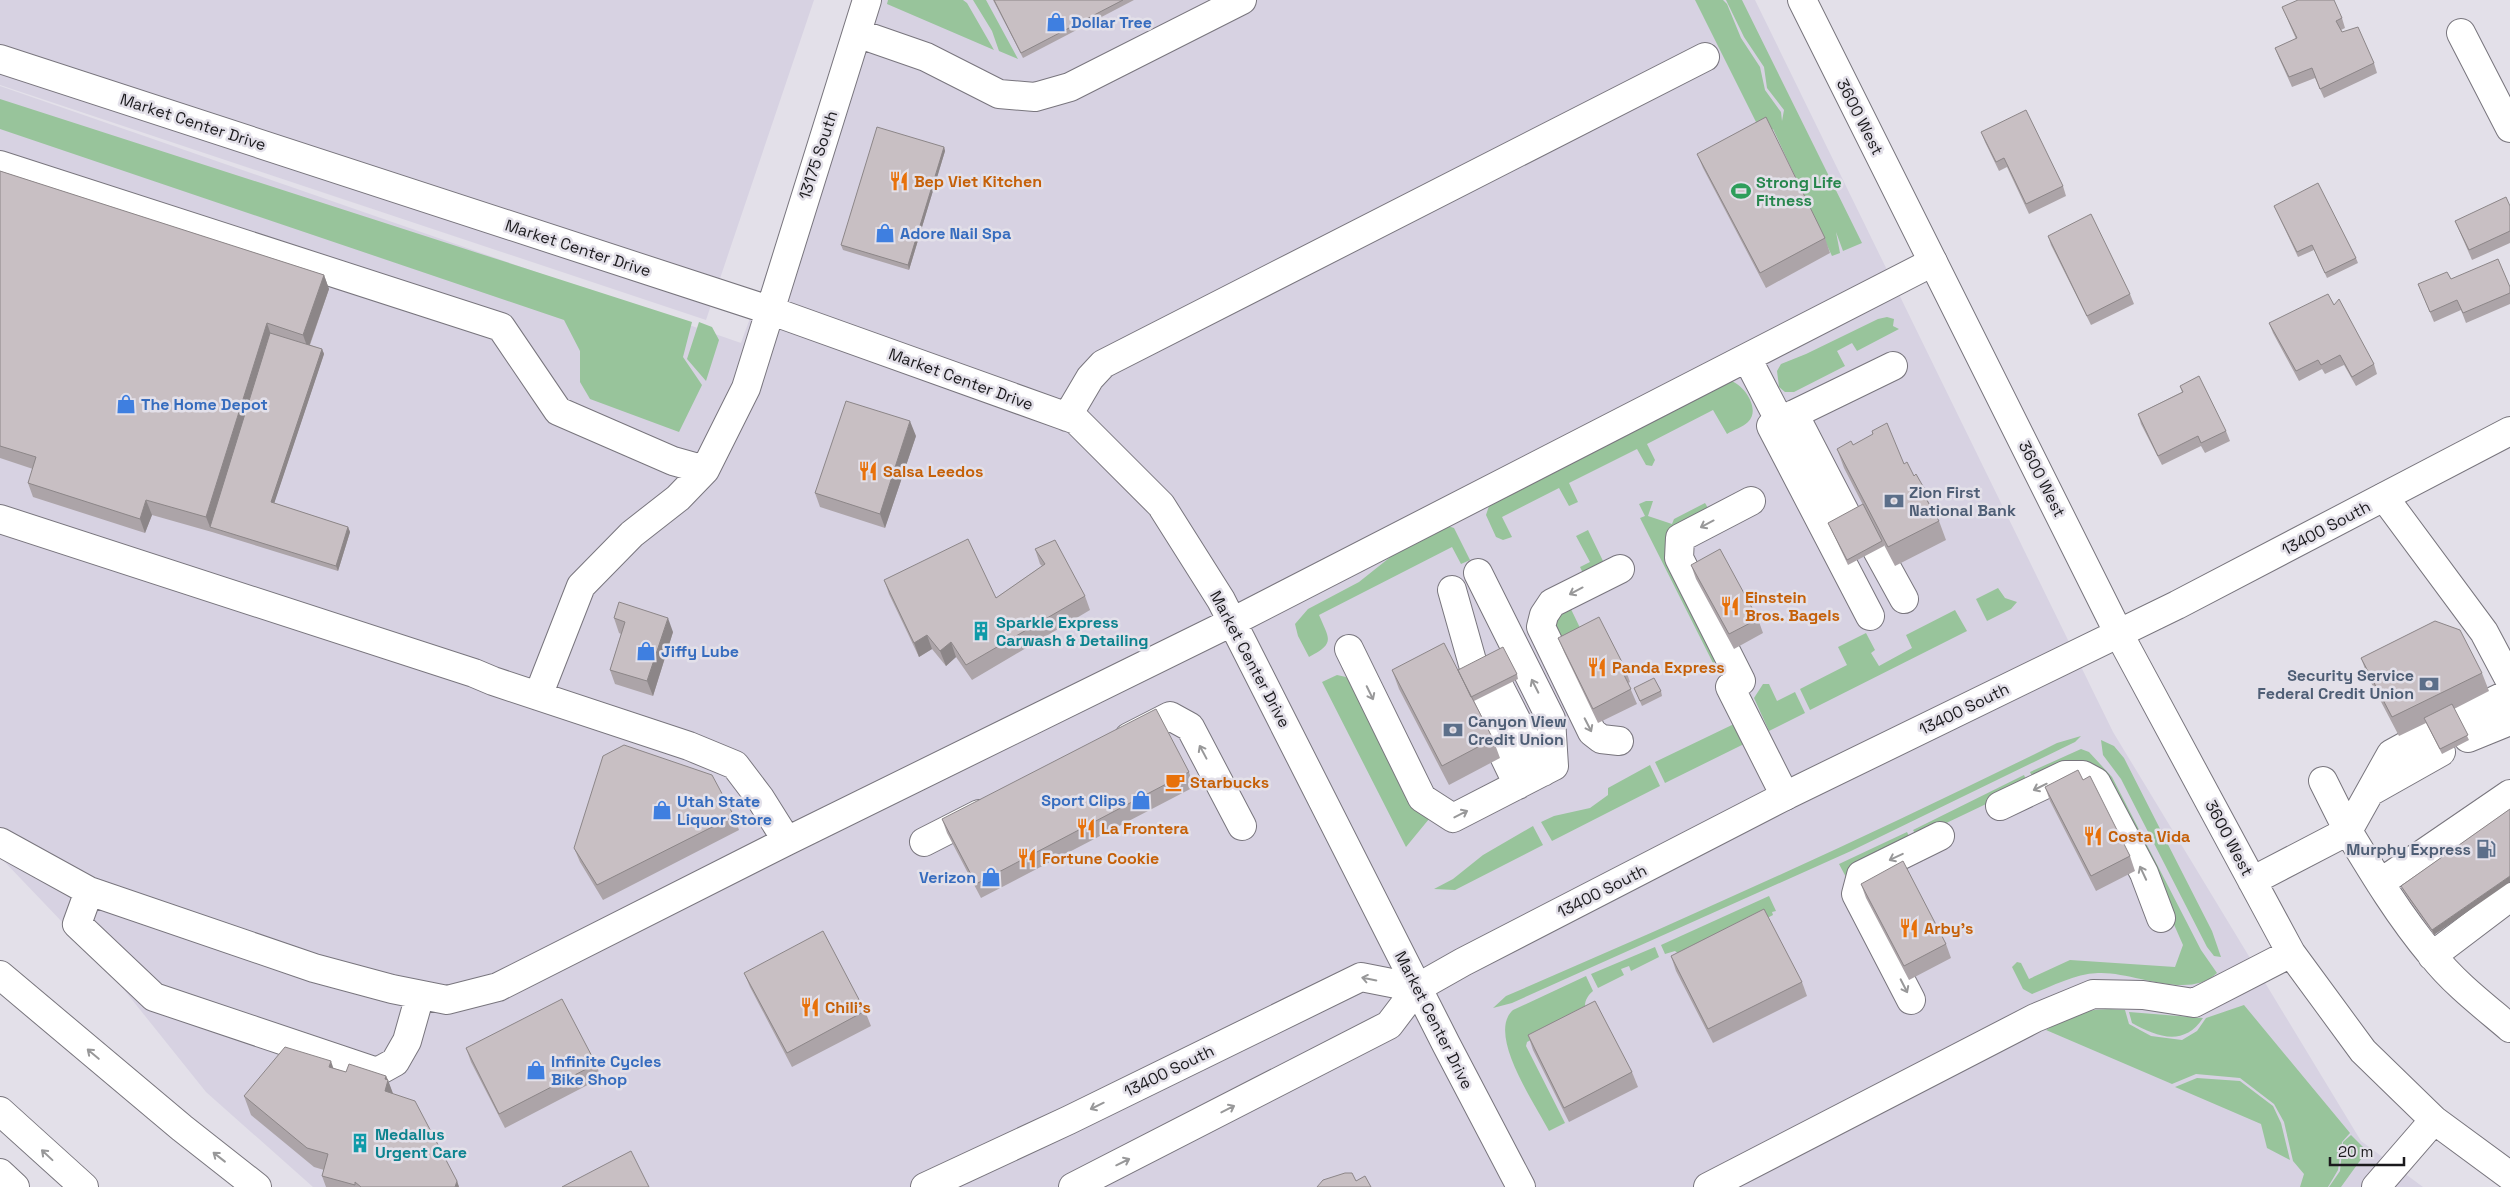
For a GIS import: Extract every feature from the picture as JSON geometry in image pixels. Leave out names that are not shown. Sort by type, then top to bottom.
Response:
[{"type":"main road","name":"13175 South","points":[[538,696],[581,586],[632,534],[678,498],[705,470],[746,388],[867,0]]},
{"type":"main road","points":[[857,33],[926,57],[999,94],[1035,97],[1070,87],[1242,0]]},
{"type":"main road","name":"3600 West","points":[[1802,0],[2119,634],[2291,953],[2363,1051],[2434,1120],[2510,1176]]},
{"type":"main road","points":[[2461,33],[2510,128]]},
{"type":"main road","points":[[1067,417],[1090,378],[1103,364],[1705,57]]},
{"type":"main road","name":"Market Center Drive","points":[[0,59],[769,310],[1076,420],[1161,505],[1221,600],[1417,988],[1521,1187]]},
{"type":"main road","points":[[0,164],[500,327],[558,411],[674,460],[705,470]]},
{"type":"main road","points":[[0,842],[89,891],[314,968],[447,1000],[498,987],[787,841],[1232,622],[1933,262]]},
{"type":"main road","points":[[1747,358],[1788,417],[1847,518]]},
{"type":"main road","points":[[1788,417],[1893,366]]},
{"type":"main road","points":[[1788,417],[1887,608],[1865,556]]},
{"type":"main road","name":"13400 South","points":[[1072,1187],[1389,1026],[1417,988],[1786,796],[2119,634],[2510,430]]},
{"type":"main road","points":[[2384,497],[2484,632],[2510,681]]},
{"type":"main road","points":[[1750,501],[1680,538],[1678,558],[1786,796]]},
{"type":"main road","points":[[0,519],[474,673],[689,746],[735,765],[760,798],[787,841]]},
{"type":"main road","points":[[1619,741],[1601,739],[1592,732],[1541,627],[1544,615],[1552,603],[1620,569]]},
{"type":"main road","points":[[1464,582],[1480,664],[1463,633],[1464,582]]},
{"type":"main road","points":[[1349,649],[1422,798],[1453,818],[1536,775],[1551,718],[1464,582]]},
{"type":"main road","points":[[1536,775],[1494,691],[1536,775]]},
{"type":"main road","points":[[2463,728],[2510,693]]},
{"type":"main road","points":[[2463,728],[2510,708]]},
{"type":"main road","points":[[1109,747],[1170,716],[1190,727],[1242,826]]},
{"type":"main road","points":[[2463,728],[2510,721]]},
{"type":"main road","points":[[2252,881],[2348,831],[2391,754],[2436,742]]},
{"type":"main road","points":[[2000,806],[2065,775],[2083,775],[2096,782],[2144,873],[2161,918]]},
{"type":"main road","points":[[2323,781],[2348,831],[2380,883],[2432,956],[2510,1028]]},
{"type":"main road","points":[[2380,883],[2510,794]]},
{"type":"main road","points":[[924,842],[1003,802]]},
{"type":"main road","points":[[1911,1000],[1856,894],[1861,875],[1940,836]]},
{"type":"main road","points":[[89,891],[77,924],[154,997],[377,1072],[395,1062],[407,1042],[420,995]]},
{"type":"main road","points":[[2432,956],[2510,897]]},
{"type":"main road","points":[[1708,1187],[2028,1022],[2093,994],[2143,995],[2194,1003],[2291,953]]},
{"type":"main road","points":[[0,975],[182,1128],[257,1187]]},
{"type":"main road","name":"13400 South","points":[[925,1187],[1078,1116],[1361,977],[1417,988]]},
{"type":"main road","points":[[0,1111],[84,1187]]},
{"type":"main road","points":[[2376,1187],[2434,1120]]},
{"type":"main road","points":[[0,1173],[15,1187]]},
{"type":"shaded area","points":[[0,0],[814,0],[706,320],[0,85]]},
{"type":"shaded area","points":[[865,0],[1755,0],[2113,732],[2361,1141],[2423,1187],[313,1187],[206,1092],[109,971],[0,857],[0,86],[741,343]]},
{"type":"green space","points":[[888,0],[963,0],[967,3],[994,50],[887,4]]},
{"type":"green space","points":[[973,0],[986,0],[1018,59],[999,51],[992,31]]},
{"type":"green space","points":[[1695,0],[1723,0],[1727,4],[1741,38],[1760,67],[1765,90],[1781,112],[1782,121],[1784,110],[1767,88],[1764,67],[1744,37],[1726,0],[1742,0],[1862,243],[1843,251],[1836,232],[1840,253],[1832,256],[1773,129],[1762,134]]},
{"type":"green space","points":[[0,99],[692,322],[683,357],[702,385],[679,432],[590,399],[580,382],[580,351],[564,320],[0,129]]},
{"type":"green space","points":[[1887,317],[1894,319],[1893,326],[1899,329],[1857,351],[1852,343],[1837,351],[1845,366],[1794,392],[1785,392],[1779,387],[1777,371],[1781,364],[1878,319]]},
{"type":"green space","points":[[699,322],[712,327],[719,340],[706,381],[687,359]]},
{"type":"green space","points":[[1727,380],[1739,385],[1748,396],[1753,410],[1752,417],[1746,424],[1727,434],[1713,410],[1647,444],[1655,460],[1652,466],[1646,465],[1637,449],[1569,483],[1578,502],[1569,506],[1559,488],[1502,517],[1512,537],[1503,540],[1496,537],[1486,515],[1490,503]]},
{"type":"green space","points":[[1653,501],[1648,516],[1672,524],[1674,519],[1705,503],[1711,513],[1678,531],[1719,660],[1713,663],[1640,518],[1645,516],[1639,504]]},
{"type":"green space","points":[[1445,525],[1454,528],[1470,560],[1461,564],[1452,547],[1319,615],[1328,640],[1323,648],[1309,657],[1298,636],[1295,624],[1308,609],[1359,582],[1403,547]]},
{"type":"green space","points":[[1588,530],[1603,561],[1600,570],[1583,573],[1580,567],[1590,562],[1576,536]]},
{"type":"green space","points":[[1998,588],[2005,598],[2017,602],[2011,609],[1987,621],[1976,599]]},
{"type":"green space","points":[[1568,603],[1582,632],[1560,648],[1550,615]]},
{"type":"green space","points":[[1955,610],[1967,631],[1810,710],[1800,689],[1847,665],[1838,647],[1866,633],[1875,650],[1871,653],[1879,666],[1912,648],[1906,635]]},
{"type":"green space","points":[[1337,675],[1346,677],[1349,680],[1424,816],[1429,819],[1406,847],[1322,682]]},
{"type":"green space","points":[[1763,684],[1769,684],[1777,701],[1795,692],[1805,713],[1769,731],[1754,698]]},
{"type":"green space","points":[[1734,724],[1744,744],[1665,783],[1655,762]]},
{"type":"green space","points":[[2081,736],[2075,742],[1851,851],[1512,1003],[1493,1008],[1506,996],[1783,873],[2057,743]]},
{"type":"green space","points":[[2101,740],[2114,746],[2124,758],[2212,931],[2221,957],[2214,956],[2207,947],[2121,779],[2103,755]]},
{"type":"green space","points":[[2081,749],[2089,752],[2112,777],[2201,950],[2217,973],[2205,981],[2191,985],[2176,985],[2098,973],[2072,978],[2032,994],[2023,989],[2012,967],[2017,962],[2021,963],[2029,979],[2070,960],[2175,967],[2183,945],[2168,911],[2034,781],[2030,772]]},
{"type":"green space","points":[[1650,765],[1660,786],[1552,841],[1541,822],[1554,816],[1590,808],[1608,795],[1608,788]]},
{"type":"green space","points":[[2024,775],[2028,784],[1917,837],[1913,830]]},
{"type":"green space","points":[[1533,826],[1543,845],[1455,890],[1434,889],[1453,879],[1483,855]]},
{"type":"green space","points":[[1907,832],[1911,840],[1847,879],[1839,864]]},
{"type":"green space","points":[[1769,896],[1776,911],[1772,912],[1773,915],[1686,960],[1675,951],[1665,954],[1661,945]]},
{"type":"green space","points":[[1655,947],[1659,957],[1631,971],[1629,966],[1621,969],[1624,975],[1598,988],[1591,974]]},
{"type":"green space","points":[[1586,976],[1593,991],[1586,1000],[1586,1012],[1527,1042],[1526,1046],[1565,1123],[1549,1131],[1516,1070],[1505,1035],[1506,1021],[1513,1010]]},
{"type":"green space","points":[[2244,1005],[2350,1133],[2342,1142],[2338,1170],[2328,1187],[2300,1187],[2304,1174],[2293,1161],[2284,1122],[2274,1104],[2240,1078],[2196,1074],[2172,1084],[2046,1030],[2083,1012],[2101,1009],[2125,1010],[2129,1024],[2151,1036],[2182,1040],[2197,1031],[2206,1018]]},
{"type":"green space","points":[[2129,1012],[2203,1018],[2196,1027],[2187,1033],[2170,1037],[2151,1032],[2132,1023]]},
{"type":"green space","points":[[2197,1078],[2240,1081],[2273,1106],[2281,1123],[2290,1160],[2267,1148],[2261,1124],[2175,1087]]},
{"type":"green space","points":[[2351,1135],[2367,1151],[2341,1187],[2329,1187],[2340,1171],[2343,1142]]},
{"type":"building","points":[[994,0],[1123,0],[1021,53]]},
{"type":"building","points":[[2298,0],[2334,0],[2342,18],[2336,21],[2342,32],[2358,27],[2374,63],[2320,89],[2312,68],[2289,77],[2275,48],[2297,38],[2282,7]]},
{"type":"building","points":[[2026,110],[2063,186],[2026,204],[2004,158],[1996,162],[1981,132]]},
{"type":"building","points":[[1766,117],[1825,238],[1760,273],[1697,154]]},
{"type":"building","points":[[877,127],[944,147],[908,265],[841,245]]},
{"type":"building","name":"The Home Depot","points":[[0,171],[324,275],[303,335],[267,323],[206,517],[146,500],[140,519],[28,483],[36,457],[0,446]]},
{"type":"building","points":[[2318,183],[2356,258],[2325,273],[2312,245],[2297,252],[2274,206]]},
{"type":"building","points":[[2506,197],[2510,206],[2510,231],[2469,250],[2455,221]]},
{"type":"building","points":[[2091,214],[2130,294],[2087,316],[2048,236]]},
{"type":"building","points":[[2498,259],[2510,287],[2510,293],[2463,313],[2457,300],[2430,312],[2418,284],[2447,272],[2451,279]]},
{"type":"building","points":[[2328,294],[2334,305],[2339,299],[2374,364],[2352,377],[2340,355],[2321,365],[2318,360],[2296,371],[2269,323]]},
{"type":"building","points":[[270,333],[322,349],[271,502],[348,527],[336,566],[210,527]]},
{"type":"building","points":[[2199,376],[2226,431],[2201,443],[2198,436],[2158,456],[2138,414],[2183,392],[2180,386]]},
{"type":"building","name":"Salsa Leedos","points":[[846,401],[910,421],[880,514],[815,493]]},
{"type":"building","name":"Zion First National Bank","points":[[1887,423],[1904,464],[1907,462],[1914,476],[1916,474],[1924,488],[1921,490],[1939,521],[1888,547],[1837,449],[1851,441],[1853,445],[1873,434],[1872,431]]},
{"type":"building","points":[[1863,504],[1882,541],[1847,560],[1828,523]]},
{"type":"building","name":"Sparkle Express Carwash & Detailing","points":[[968,539],[996,598],[1045,564],[1035,549],[1055,540],[1085,596],[966,665],[951,642],[940,651],[927,635],[914,643],[884,580]]},
{"type":"building","name":"Einstein Bros. Bagels","points":[[1720,549],[1758,619],[1729,634],[1691,565]]},
{"type":"building","name":"Jiffy Lube","points":[[619,602],[668,618],[647,681],[610,670],[625,622],[614,618]]},
{"type":"building","name":"Panda Express","points":[[1599,617],[1625,668],[1621,669],[1631,689],[1593,709],[1558,638]]},
{"type":"building","name":"Security Service Federal Credit Union","points":[[2435,621],[2460,630],[2482,673],[2392,717],[2361,658]]},
{"type":"building","name":"Canyon View Credit Union","points":[[1444,643],[1493,739],[1442,766],[1392,670]]},
{"type":"building","points":[[1503,647],[1517,674],[1471,697],[1458,670]]},
{"type":"building","points":[[1654,678],[1661,691],[1640,701],[1634,688]]},
{"type":"building","points":[[2452,704],[2468,735],[2440,749],[2424,718]]},
{"type":"building","points":[[1156,709],[1189,772],[976,884],[942,819]]},
{"type":"building","name":"Utah State Liquor Store","points":[[624,745],[712,775],[734,816],[597,885],[574,848],[603,756]]},
{"type":"building","name":"Costa Vida","points":[[2078,770],[2083,780],[2090,776],[2130,856],[2091,876],[2045,787]]},
{"type":"building","name":"Murphy Express","points":[[2510,809],[2510,876],[2432,930],[2401,886]]},
{"type":"building","name":"Arby's","points":[[1903,861],[1946,944],[1904,966],[1861,884]]},
{"type":"building","points":[[1764,909],[1802,982],[1708,1029],[1671,956]]},
{"type":"building","name":"Chili's","points":[[823,931],[865,1011],[787,1053],[744,973]]},
{"type":"building","name":"Infinite Cycles Bike Shop","points":[[562,999],[596,1064],[499,1114],[466,1048]]},
{"type":"building","points":[[1595,1001],[1632,1072],[1564,1108],[1528,1035]]},
{"type":"building","name":"Medallus Urgent Care","points":[[285,1047],[331,1061],[329,1067],[346,1072],[349,1064],[386,1076],[385,1079],[388,1080],[385,1091],[415,1101],[457,1181],[455,1187],[361,1187],[355,1182],[355,1185],[322,1176],[328,1154],[307,1148],[244,1096]]},
{"type":"building","points":[[631,1151],[649,1187],[562,1187]]},
{"type":"building","points":[[1345,1173],[1352,1173],[1356,1181],[1365,1176],[1371,1187],[1317,1187],[1323,1180]]},
{"type":"place","name":"Dollar Tree","points":[[1056,22]]},
{"type":"place","name":"Bep Viet Kitchen","points":[[899,181]]},
{"type":"place","name":"Strong Life Fitness","points":[[1741,191]]},
{"type":"place","name":"Adore Nail Spa","points":[[885,233]]},
{"type":"place","name":"The Home Depot","points":[[126,404]]},
{"type":"place","name":"Salsa Leedos","points":[[868,471]]},
{"type":"place","name":"Zion First National Bank","points":[[1894,501]]},
{"type":"place","name":"Einstein Bros. Bagels","points":[[1730,606]]},
{"type":"place","name":"Sparkle Express Carwash & Detailing","points":[[981,631]]},
{"type":"place","name":"Jiffy Lube","points":[[646,651]]},
{"type":"place","name":"Panda Express","points":[[1597,667]]},
{"type":"place","name":"Security Service Federal Credit Union","points":[[2429,684]]},
{"type":"place","name":"Canyon View Credit Union","points":[[1453,730]]},
{"type":"place","name":"Starbucks","points":[[1175,782]]},
{"type":"place","name":"Sport Clips","points":[[1141,800]]},
{"type":"place","name":"Utah State Liquor Store","points":[[662,810]]},
{"type":"place","name":"La Frontera","points":[[1086,828]]},
{"type":"place","name":"Costa Vida","points":[[2093,836]]},
{"type":"place","name":"Murphy Express","points":[[2486,849]]},
{"type":"place","name":"Fortune Cookie","points":[[1027,858]]},
{"type":"place","name":"Verizon","points":[[991,877]]},
{"type":"place","name":"Arby's","points":[[1909,928]]},
{"type":"place","name":"Chili's","points":[[810,1007]]},
{"type":"place","name":"Infinite Cycles Bike Shop","points":[[536,1070]]},
{"type":"place","name":"Medallus Urgent Care","points":[[360,1143]]}]
